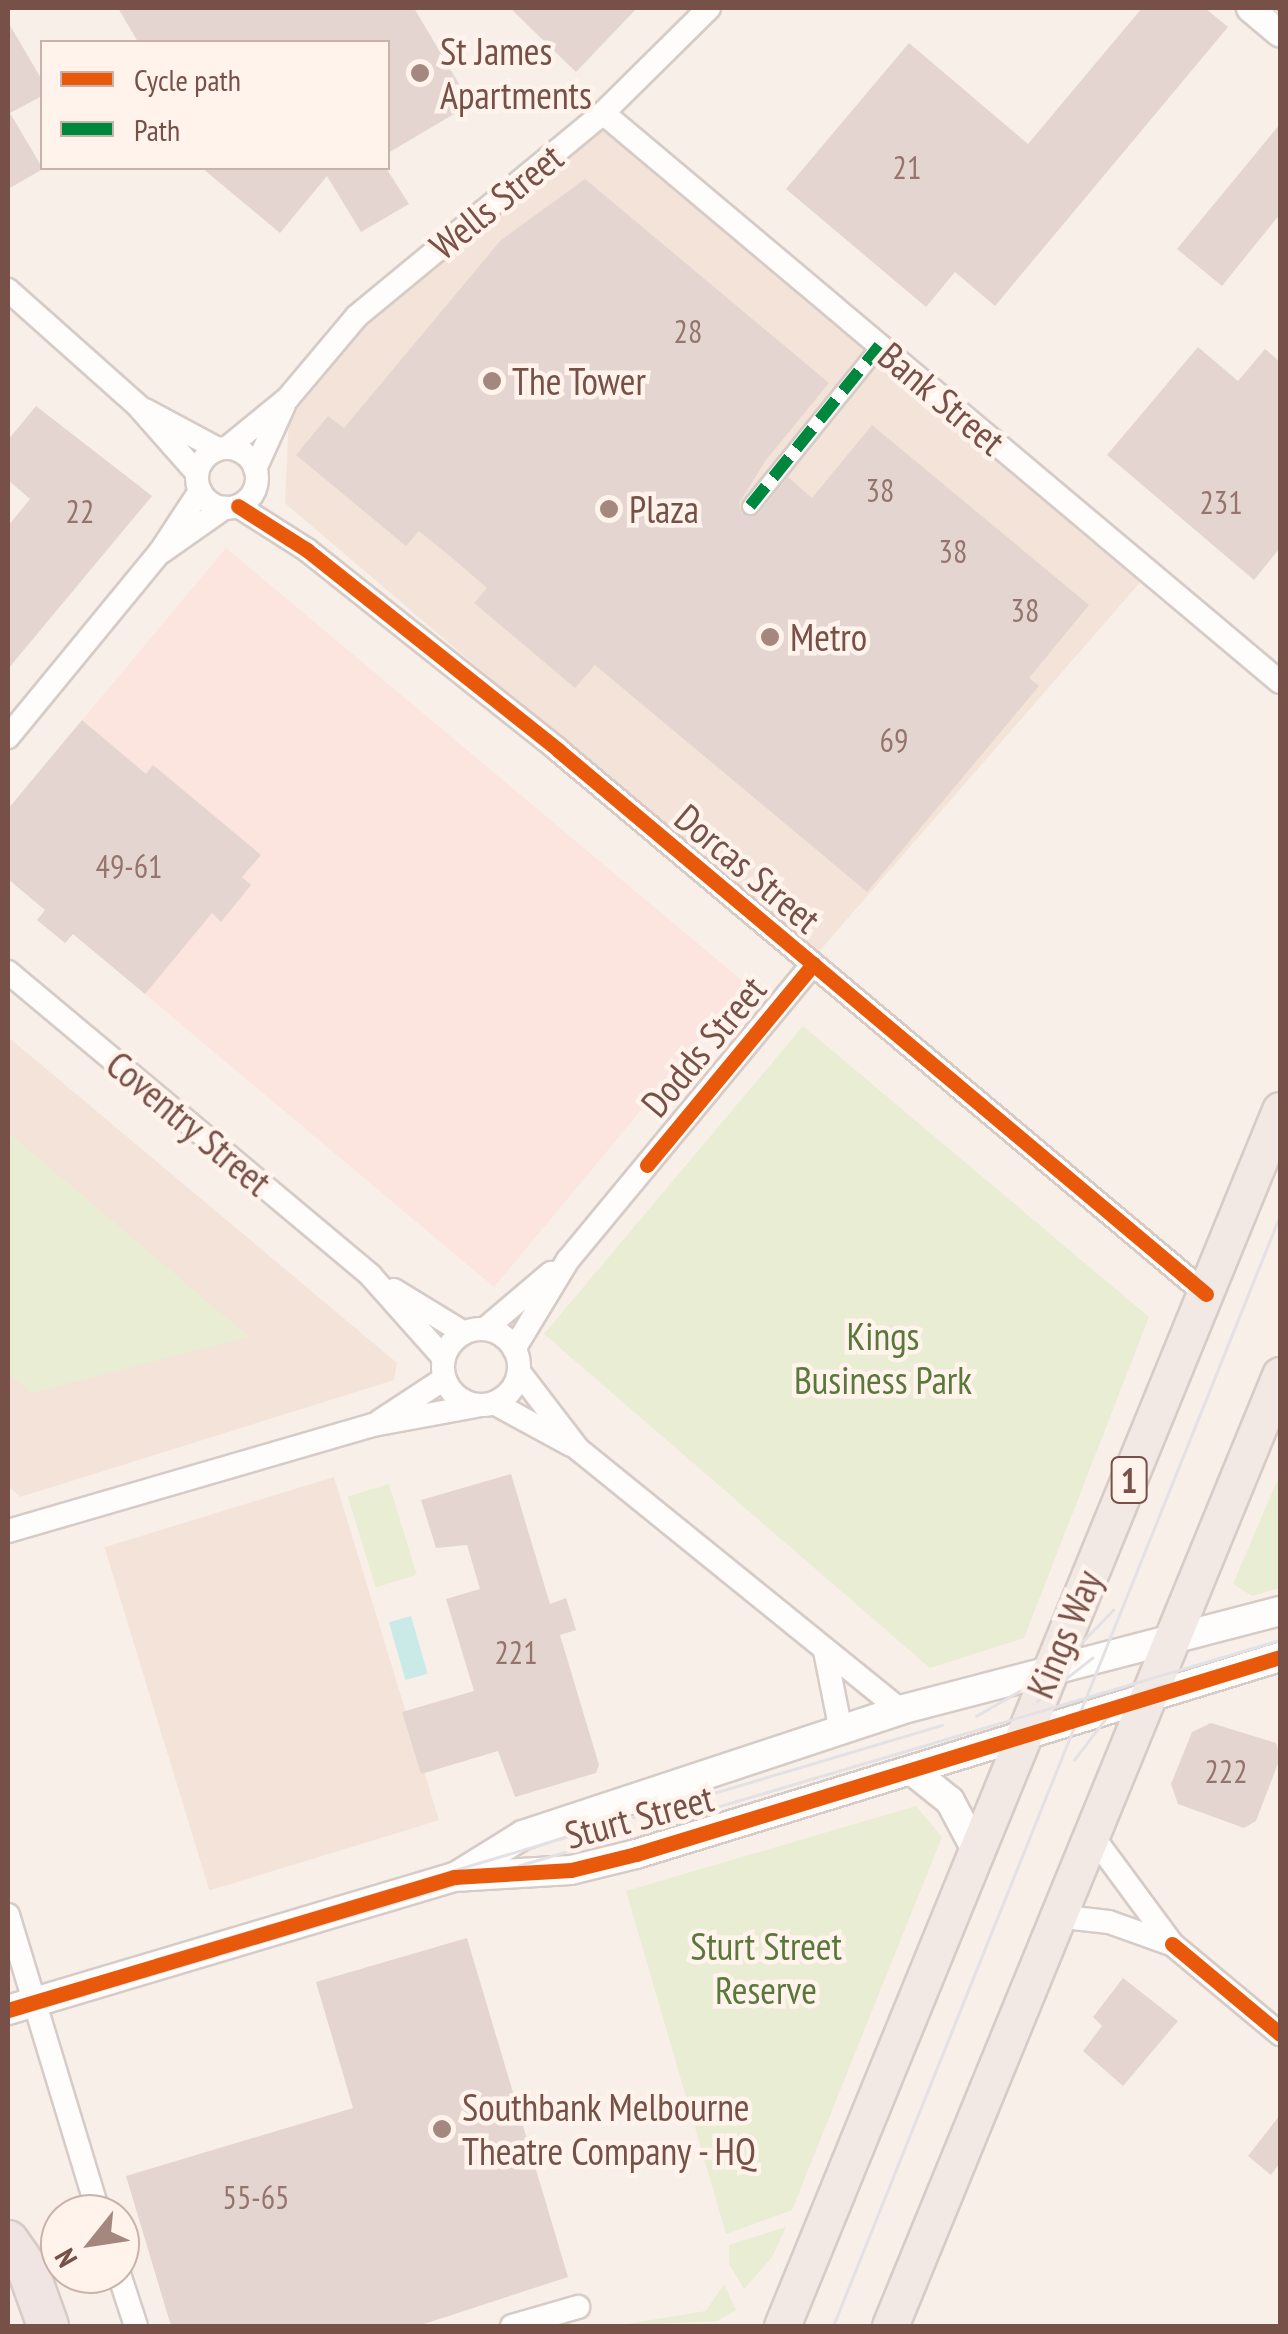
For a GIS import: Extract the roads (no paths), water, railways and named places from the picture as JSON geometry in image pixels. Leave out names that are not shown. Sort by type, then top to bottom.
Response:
[{"type":"highway","name":"Kings Way","points":[[782,2326],[974,1846],[1280,1110]]},
{"type":"highway","points":[[890,2326],[1280,1375]]},
{"type":"highway","points":[[8,2241],[28,2270],[48,2326]]},
{"type":"street","name":"Wells Street","points":[[198,482],[222,448],[288,398],[357,316],[603,113],[709,8]]},
{"type":"street","points":[[1251,8],[1280,32]]},
{"type":"street","name":"Bank Street","points":[[603,113],[1280,682]]},
{"type":"street","points":[[8,290],[138,406],[198,482],[243,493]]},
{"type":"street","points":[[750,506],[879,346]]},
{"type":"street","name":"Wells Street","points":[[243,493],[288,398]]},
{"type":"street","points":[[138,406],[222,448],[244,454],[243,493]]},
{"type":"street","points":[[8,738],[160,552],[198,482]]},
{"type":"street","points":[[160,552],[243,493]]},
{"type":"street","name":"Dorcas Street","points":[[243,493],[1206,1294]]},
{"type":"street","name":"Dodds Street","points":[[485,1404],[517,1360],[568,1260],[813,964]]},
{"type":"street","name":"Coventry Street","points":[[8,972],[370,1275],[474,1331],[517,1360]]},
{"type":"street","name":"Dodds Street","points":[[444,1369],[474,1331],[568,1260]]},
{"type":"street","name":"Coventry Street","points":[[370,1275],[444,1369],[485,1404]]},
{"type":"street","points":[[517,1360],[578,1449]]},
{"type":"street","points":[[373,1425],[444,1369]]},
{"type":"street","points":[[8,1508],[17,1528],[373,1425],[485,1404],[578,1449],[900,1710]]},
{"type":"street","name":"Sturt Street","points":[[454,1877],[523,1836],[900,1710],[1052,1666],[1174,1641],[1280,1611]]},
{"type":"street","points":[[824,1651],[841,1731]]},
{"type":"street","name":"Sturt Street","points":[[20,2006],[454,1877],[571,1870],[914,1772],[1280,1657]]},
{"type":"street","points":[[914,1772],[947,1797],[974,1846]]},
{"type":"street","points":[[1090,1834],[1172,1944],[1280,2034]]},
{"type":"street","points":[[8,1915],[20,2006],[91,2194]]},
{"type":"street","points":[[1056,1916],[1109,1922],[1172,1944]]},
{"type":"street","points":[[126,2294],[136,2326]]},
{"type":"street","points":[[512,2326],[578,2307]]},
{"type":"water","points":[[411,1616],[428,1674],[405,1680],[389,1622]]},
{"type":"tram line","points":[[1272,8],[1280,15]]},
{"type":"tram line","points":[[833,2326],[1280,1215]]},
{"type":"tram line","points":[[976,1716],[1054,1671],[1113,1610]]},
{"type":"tram line","points":[[8,2017],[1280,1640]]},
{"type":"tram line","points":[[1037,1701],[1092,1658]]},
{"type":"tram line","points":[[1074,1760],[1106,1718],[1161,1685]]},
{"type":"tram line","points":[[156,1959],[942,1725]]},
{"type":"place","name":"St James Apartments","points":[[420,73]]},
{"type":"place","name":"The Tower","points":[[492,381]]},
{"type":"place","name":"Plaza","points":[[609,509]]},
{"type":"place","name":"Metro","points":[[770,637]]},
{"type":"place","name":"Southbank Melbourne Theatre Company - HQ","points":[[442,2129]]},
{"type":"park label","name":"Kings Business Park","points":[[883,1358]]},
{"type":"park label","name":"Sturt Street Reserve","points":[[766,1968]]}]
